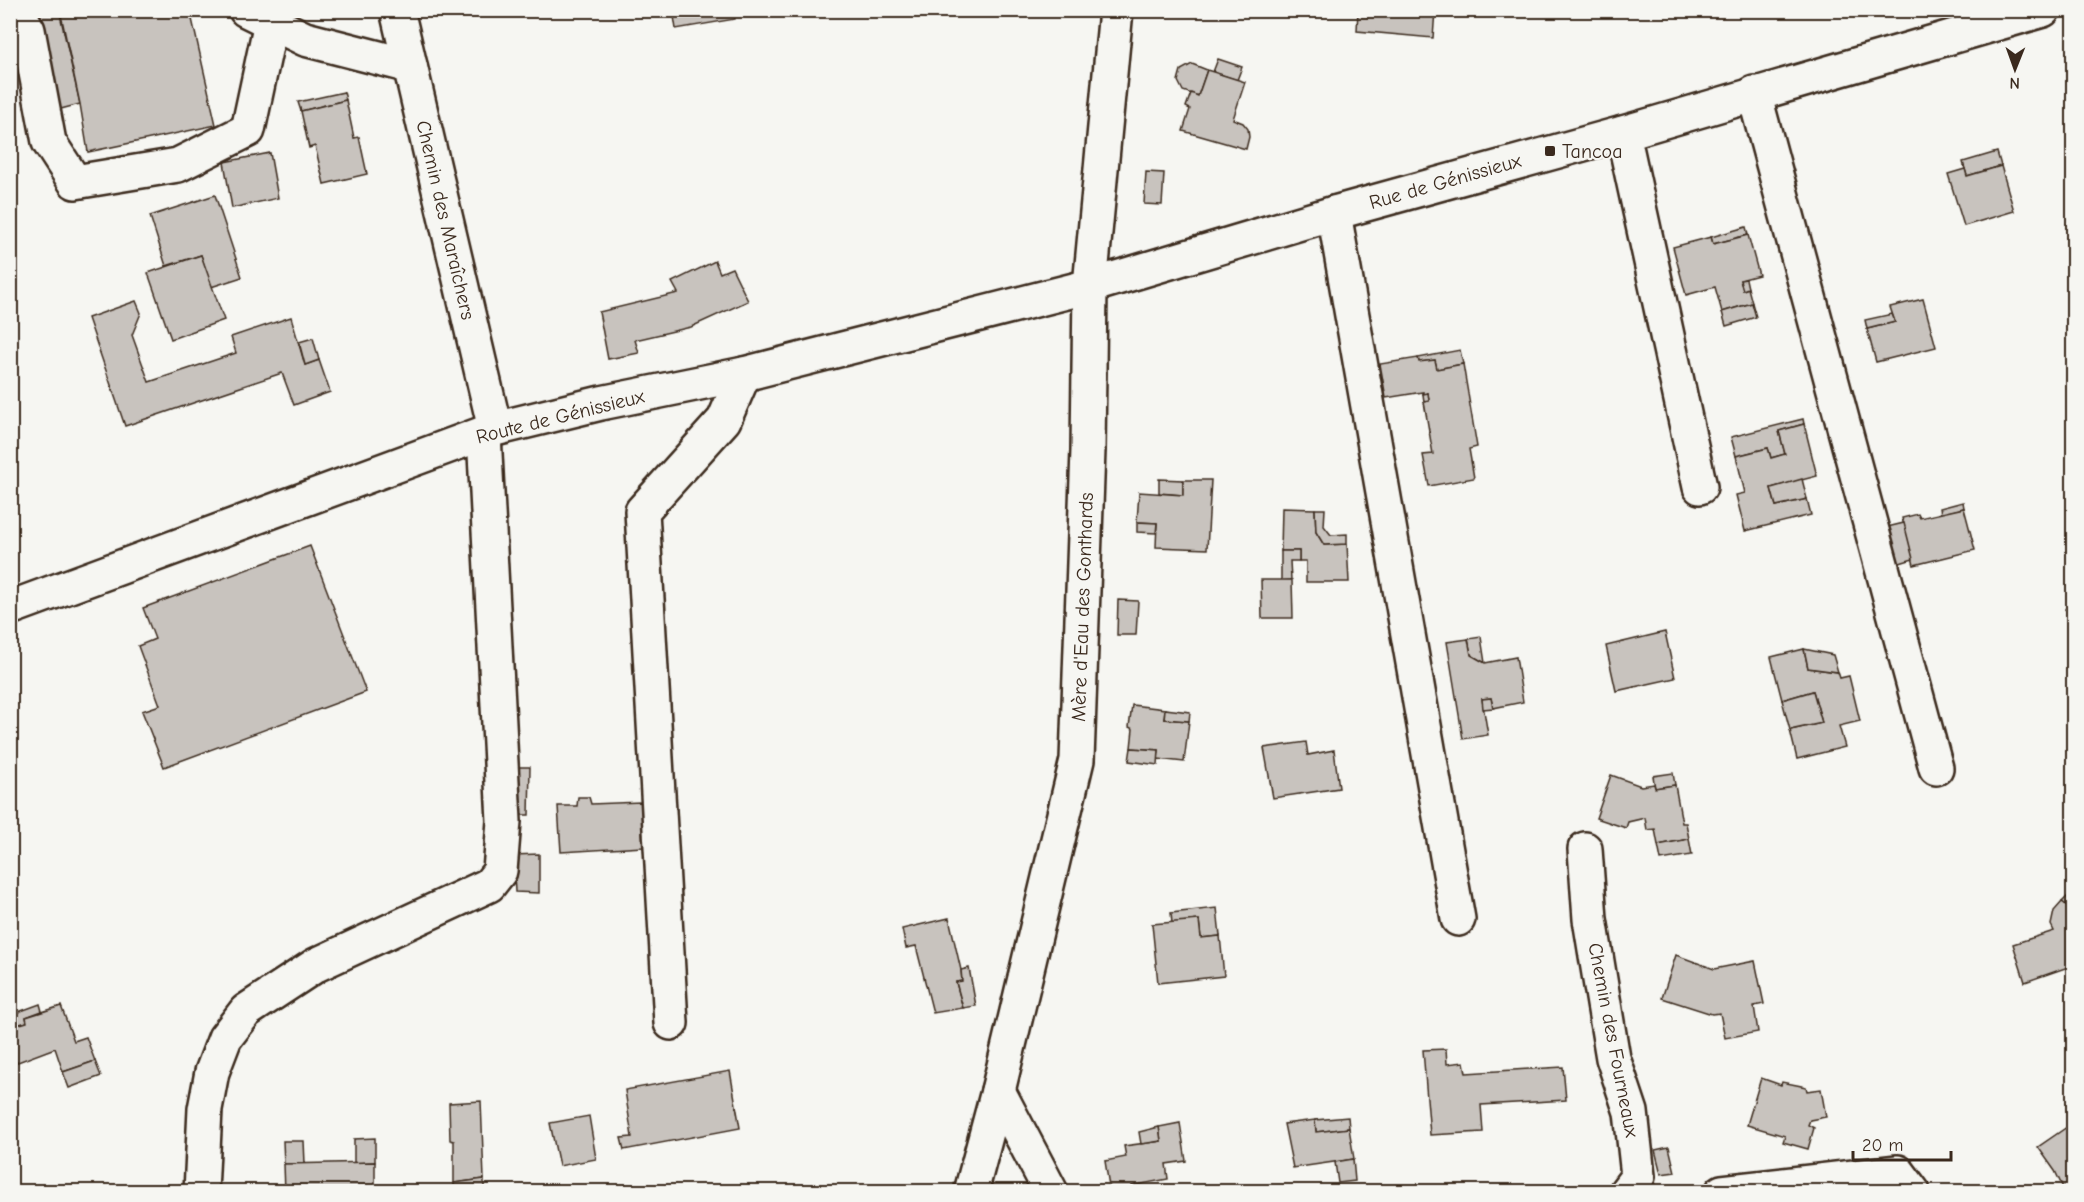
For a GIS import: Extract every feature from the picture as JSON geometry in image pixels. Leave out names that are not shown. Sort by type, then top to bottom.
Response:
[{"type":"street","points":[[16,10],[28,30],[49,142],[75,182],[177,165],[248,130],[259,16],[305,39],[410,66]]},
{"type":"street","name":"Chemin des Maraîchers","points":[[201,1191],[205,1109],[212,1072],[225,1038],[246,1011],[316,965],[489,885],[500,871],[504,821],[490,431],[397,10]]},
{"type":"street","name":"Mère d'Eau des Gonthards","points":[[971,1191],[998,1091],[1077,760],[1088,450],[1090,286],[1116,10]]},
{"type":"street","name":"Rue de Génissieux","points":[[1090,286],[1334,213],[1623,133],[2043,10]]},
{"type":"street","points":[[1754,93],[1936,768]]},
{"type":"street","points":[[1623,133],[1700,487]]},
{"type":"street","points":[[1334,213],[1458,919]]},
{"type":"street","name":"Route de Génissieux","points":[[10,608],[490,431],[601,403],[744,374],[1090,286]]},
{"type":"street","points":[[671,1023],[642,511],[724,420],[744,374]]},
{"type":"street","name":"Chemin des Fourneaux","points":[[1586,849],[1590,919],[1613,1058],[1631,1112],[1638,1176],[1626,1191]]},
{"type":"street","points":[[998,1091],[1050,1191]]},
{"type":"street","points":[[1722,1191],[1898,1172],[1913,1191]]},
{"type":"building","points":[[36,10],[59,10],[80,104],[57,110]]},
{"type":"building","points":[[60,10],[190,10],[216,125],[88,152]]},
{"type":"building","points":[[673,10],[733,10],[735,19],[676,29]]},
{"type":"building","points":[[1358,10],[1435,10],[1433,38],[1357,31]]},
{"type":"building","points":[[1218,59],[1242,67],[1237,80],[1213,72]]},
{"type":"building","points":[[1192,64],[1207,70],[1198,96],[1183,91],[1178,81],[1181,70]]},
{"type":"building","points":[[1207,70],[1245,82],[1233,119],[1243,123],[1248,129],[1246,149],[1183,131],[1190,109],[1186,107],[1191,93],[1198,96]]},
{"type":"building","points":[[344,92],[346,100],[301,111],[298,102]]},
{"type":"building","points":[[346,100],[354,138],[359,137],[367,174],[324,184],[315,146],[309,148],[301,111]]},
{"type":"building","points":[[1997,152],[2001,166],[1967,176],[1963,162]]},
{"type":"building","points":[[270,153],[278,198],[232,208],[224,162]]},
{"type":"building","points":[[2001,166],[2014,211],[1964,226],[1948,174],[1965,169],[1967,176]]},
{"type":"building","points":[[1146,172],[1164,173],[1162,205],[1144,204]]},
{"type":"building","points":[[215,195],[242,277],[211,287],[201,255],[166,266],[150,216]]},
{"type":"building","points":[[1746,227],[1748,235],[1713,244],[1711,237]]},
{"type":"building","points":[[1748,235],[1759,275],[1740,280],[1743,290],[1748,288],[1752,303],[1722,312],[1715,287],[1686,295],[1673,247],[1711,237],[1713,244]]},
{"type":"building","points":[[201,255],[224,320],[171,339],[148,273]]},
{"type":"building","points":[[715,261],[720,273],[732,268],[748,301],[691,327],[635,340],[639,353],[608,359],[599,312],[678,293],[672,282]]},
{"type":"building","points":[[1746,279],[1748,288],[1743,290],[1740,280]]},
{"type":"building","points":[[1923,299],[1936,347],[1876,362],[1867,329],[1895,322],[1890,307]]},
{"type":"building","points":[[136,301],[141,313],[132,335],[149,382],[236,353],[231,337],[291,317],[305,365],[319,360],[330,392],[294,405],[282,373],[125,426],[88,318]]},
{"type":"building","points":[[1752,303],[1756,317],[1726,326],[1722,312]]},
{"type":"building","points":[[1892,314],[1895,322],[1867,329],[1865,320]]},
{"type":"building","points":[[313,338],[319,360],[305,365],[299,342]]},
{"type":"building","points":[[1460,350],[1463,364],[1437,369],[1435,360],[1419,362],[1418,358]]},
{"type":"building","points":[[1418,358],[1419,362],[1435,360],[1437,369],[1463,364],[1477,447],[1469,449],[1474,478],[1429,486],[1423,455],[1433,454],[1424,402],[1429,401],[1428,393],[1386,398],[1380,364]]},
{"type":"building","points":[[1428,393],[1429,401],[1424,402],[1423,394]]},
{"type":"building","points":[[1803,419],[1804,424],[1779,431],[1785,454],[1771,458],[1768,448],[1736,456],[1731,437]]},
{"type":"building","points":[[1804,424],[1817,476],[1771,488],[1776,506],[1807,499],[1811,515],[1745,531],[1736,495],[1745,493],[1736,456],[1768,448],[1771,458],[1785,454],[1779,431]]},
{"type":"building","points":[[1159,479],[1183,480],[1183,495],[1159,493]]},
{"type":"building","points":[[1802,479],[1807,499],[1776,506],[1771,488]]},
{"type":"building","points":[[1183,480],[1211,480],[1207,549],[1156,547],[1157,523],[1137,522],[1139,492],[1183,495]]},
{"type":"building","points":[[1963,502],[1964,508],[1941,514],[1940,508]]},
{"type":"building","points":[[1282,508],[1315,509],[1316,532],[1324,545],[1347,544],[1349,582],[1306,582],[1306,561],[1299,561],[1299,551],[1281,551]]},
{"type":"building","points":[[1964,508],[1975,550],[1914,565],[1902,518],[1918,514],[1920,518]]},
{"type":"building","points":[[1315,509],[1325,509],[1324,526],[1331,535],[1347,534],[1347,544],[1324,545],[1316,532]]},
{"type":"building","points":[[1137,522],[1157,523],[1156,533],[1137,532]]},
{"type":"building","points":[[1904,523],[1913,559],[1893,565],[1883,528]]},
{"type":"building","points":[[310,546],[366,692],[164,767],[142,711],[160,705],[138,646],[155,639],[143,608]]},
{"type":"building","points":[[1281,551],[1299,551],[1299,561],[1290,561],[1291,580],[1281,581]]},
{"type":"building","points":[[1261,580],[1292,580],[1293,618],[1262,618]]},
{"type":"building","points":[[2074,599],[2074,615],[2065,609]]},
{"type":"building","points":[[1118,600],[1138,601],[1136,635],[1117,635]]},
{"type":"building","points":[[1665,632],[1675,678],[1616,691],[1606,646]]},
{"type":"building","points":[[1481,637],[1485,663],[1471,655],[1468,639]]},
{"type":"building","points":[[1468,639],[1471,655],[1485,663],[1516,657],[1523,702],[1493,708],[1491,698],[1482,699],[1488,735],[1463,739],[1447,642]]},
{"type":"building","points":[[1804,649],[1808,668],[1838,672],[1840,678],[1849,676],[1860,721],[1839,726],[1845,747],[1797,759],[1790,730],[1822,723],[1813,691],[1782,700],[1771,657]]},
{"type":"building","points":[[1804,649],[1833,655],[1838,672],[1808,668]]},
{"type":"building","points":[[1813,691],[1822,723],[1790,730],[1782,700]]},
{"type":"building","points":[[1491,698],[1493,708],[1483,709],[1482,699]]},
{"type":"building","points":[[1132,705],[1165,709],[1164,719],[1189,721],[1184,762],[1158,759],[1159,750],[1131,748],[1133,729],[1129,727]]},
{"type":"building","points":[[1165,709],[1190,712],[1189,721],[1164,719]]},
{"type":"building","points":[[1306,742],[1308,755],[1334,750],[1339,788],[1273,798],[1264,748]]},
{"type":"building","points":[[1131,748],[1159,750],[1158,765],[1129,761]]},
{"type":"building","points":[[508,767],[530,767],[529,815],[510,815]]},
{"type":"building","points":[[1673,773],[1675,785],[1655,788],[1653,776]]},
{"type":"building","points":[[1611,775],[1641,786],[1654,784],[1655,788],[1675,785],[1682,823],[1686,823],[1689,839],[1658,845],[1655,829],[1647,830],[1645,818],[1628,822],[1626,828],[1596,818]]},
{"type":"building","points":[[578,797],[589,797],[591,804],[641,802],[643,847],[561,852],[558,806],[577,806]]},
{"type":"building","points":[[1689,839],[1692,855],[1661,860],[1658,845]]},
{"type":"building","points":[[539,854],[539,893],[515,892],[513,855]]},
{"type":"building","points":[[2074,890],[2074,904],[2070,908],[2062,902]]},
{"type":"building","points":[[2062,902],[2070,908],[2074,904],[2074,965],[2025,982],[2013,944],[2054,931],[2051,925],[2054,911]]},
{"type":"building","points":[[1217,908],[1220,936],[1201,938],[1199,920],[1172,923],[1171,913]]},
{"type":"building","points":[[949,918],[961,970],[962,981],[956,982],[963,1008],[933,1013],[916,946],[906,948],[902,929]]},
{"type":"building","points":[[1199,920],[1201,938],[1220,936],[1224,976],[1158,983],[1152,924]]},
{"type":"building","points":[[1676,955],[1714,969],[1755,961],[1764,1004],[1754,1006],[1758,1032],[1725,1038],[1720,1013],[1712,1014],[1662,998]]},
{"type":"building","points":[[969,968],[976,1006],[963,1008],[956,982],[962,981],[961,970]]},
{"type":"building","points":[[40,1004],[42,1011],[26,1017],[27,1022],[10,1027],[10,1015]]},
{"type":"building","points":[[61,1006],[74,1041],[86,1037],[95,1061],[63,1072],[55,1048],[10,1065],[10,1027],[27,1022],[26,1017]]},
{"type":"building","points":[[1446,1049],[1447,1064],[1464,1062],[1466,1073],[1563,1067],[1566,1100],[1481,1105],[1483,1132],[1430,1135],[1423,1050]]},
{"type":"building","points":[[95,1061],[101,1076],[69,1088],[63,1072]]},
{"type":"building","points":[[730,1071],[740,1128],[624,1150],[621,1138],[632,1137],[625,1090]]},
{"type":"building","points":[[1761,1078],[1781,1085],[1782,1082],[1806,1087],[1807,1091],[1821,1089],[1826,1117],[1810,1120],[1808,1125],[1814,1128],[1808,1149],[1783,1142],[1785,1136],[1747,1125]]},
{"type":"building","points":[[481,1101],[484,1179],[454,1183],[454,1141],[450,1140],[449,1103]]},
{"type":"building","points":[[589,1116],[596,1159],[559,1166],[550,1123]]},
{"type":"building","points":[[1348,1117],[1349,1128],[1316,1132],[1315,1120]]},
{"type":"building","points":[[1315,1120],[1316,1132],[1349,1128],[1354,1159],[1293,1168],[1284,1124]]},
{"type":"building","points":[[1180,1123],[1186,1161],[1166,1164],[1168,1179],[1131,1186],[1132,1192],[1110,1192],[1105,1161],[1126,1157],[1124,1146],[1161,1141],[1159,1127]]},
{"type":"building","points":[[1159,1127],[1161,1141],[1141,1144],[1139,1132]]},
{"type":"building","points":[[2067,1127],[2074,1137],[2074,1192],[2065,1192],[2055,1171],[2038,1147]]},
{"type":"building","points":[[375,1138],[375,1162],[354,1163],[354,1139]]},
{"type":"building","points":[[283,1141],[304,1141],[305,1164],[284,1164]]},
{"type":"building","points":[[1669,1147],[1675,1172],[1661,1174],[1655,1150]]},
{"type":"building","points":[[1353,1159],[1355,1181],[1338,1183],[1335,1162]]},
{"type":"building","points":[[375,1162],[375,1192],[285,1192],[284,1164]]},
{"type":"building","points":[[484,1179],[484,1192],[454,1192],[454,1183]]},
{"type":"place","name":"Tancoa","points":[[1550,151]]}]
